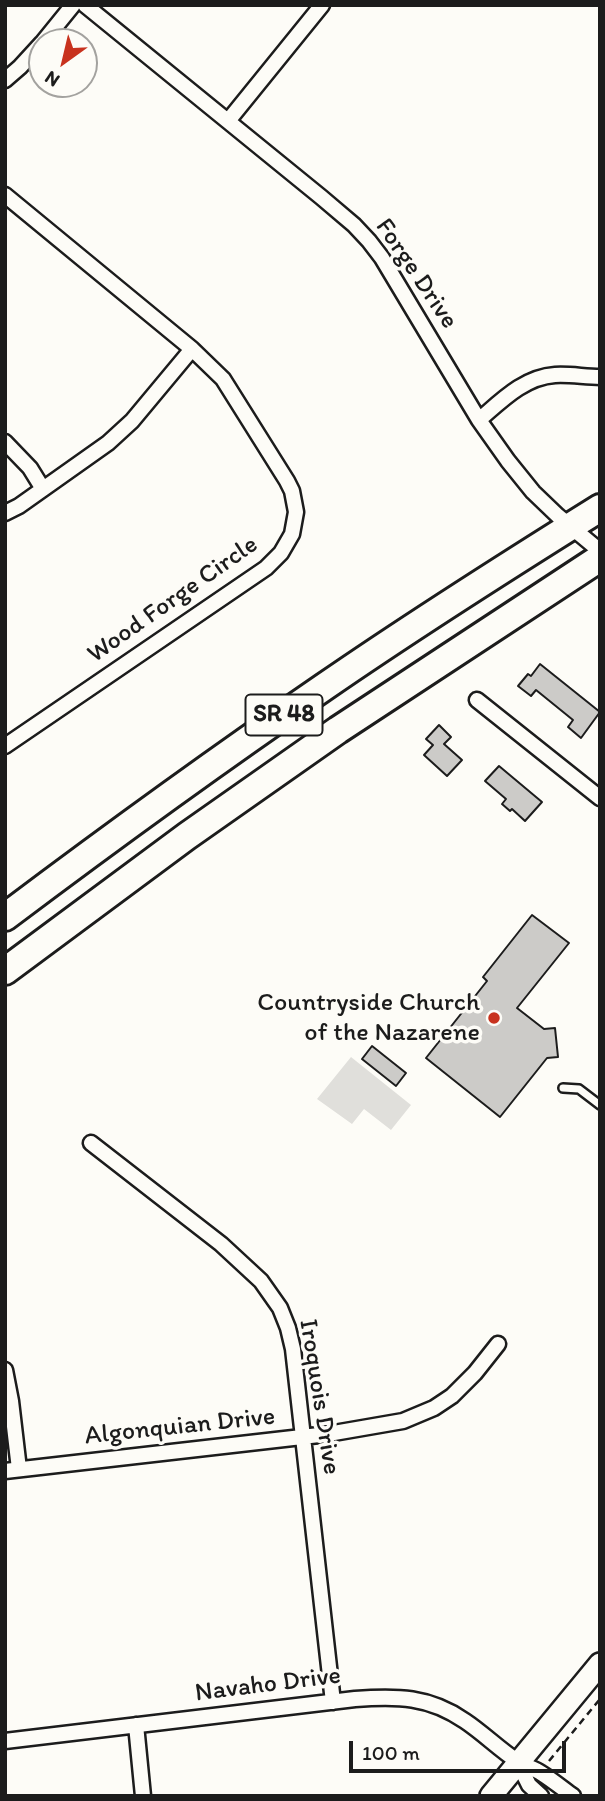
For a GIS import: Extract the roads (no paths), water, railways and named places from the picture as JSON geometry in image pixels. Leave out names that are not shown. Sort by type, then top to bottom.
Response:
[{"type":"highway","name":"SR 48","points":[[5,917],[218,761],[325,687],[460,596],[600,508]]},
{"type":"highway","name":"SR 48","points":[[5,971],[187,836],[338,730],[600,558]]},
{"type":"street","points":[[55,28],[74,5]]},
{"type":"street","name":"Forge Drive","points":[[85,5],[337,211],[369,241],[416,313],[479,420],[508,461],[533,492],[600,551]]},
{"type":"street","points":[[228,121],[322,5]]},
{"type":"street","points":[[5,80],[28,59]]},
{"type":"street","name":"Wood Forge Circle","points":[[5,195],[192,349],[223,379],[287,481],[295,501],[296,512],[292,534],[287,544],[265,568],[5,746]]},
{"type":"street","points":[[5,513],[108,443],[132,421],[192,349]]},
{"type":"street","points":[[479,420],[516,389],[547,376],[558,374],[600,377]]},
{"type":"street","points":[[5,442],[30,468],[43,489]]},
{"type":"street","points":[[477,699],[600,798]]},
{"type":"street","name":"Iroquois Drive","points":[[91,1143],[221,1244],[261,1281],[275,1298],[288,1328],[293,1349],[333,1702]]},
{"type":"street","name":"Algonquian Drive","points":[[12,1470],[303,1437],[404,1421],[424,1413],[452,1396],[498,1344]]},
{"type":"street","points":[[5,1370],[11,1401],[12,1470]]},
{"type":"street","points":[[491,1796],[600,1664]]},
{"type":"street","name":"Navaho Drive","points":[[5,1741],[387,1697],[409,1698],[447,1710],[466,1721],[518,1763]]},
{"type":"street","points":[[136,1725],[143,1796]]},
{"type":"street","points":[[518,1763],[540,1772],[573,1796]]},
{"type":"street","points":[[518,1763],[529,1785],[541,1796]]},
{"type":"lane","points":[[563,1088],[579,1089],[600,1105]]},
{"type":"place","name":"Countryside Church of the Nazarene","points":[[494,1018]]}]
